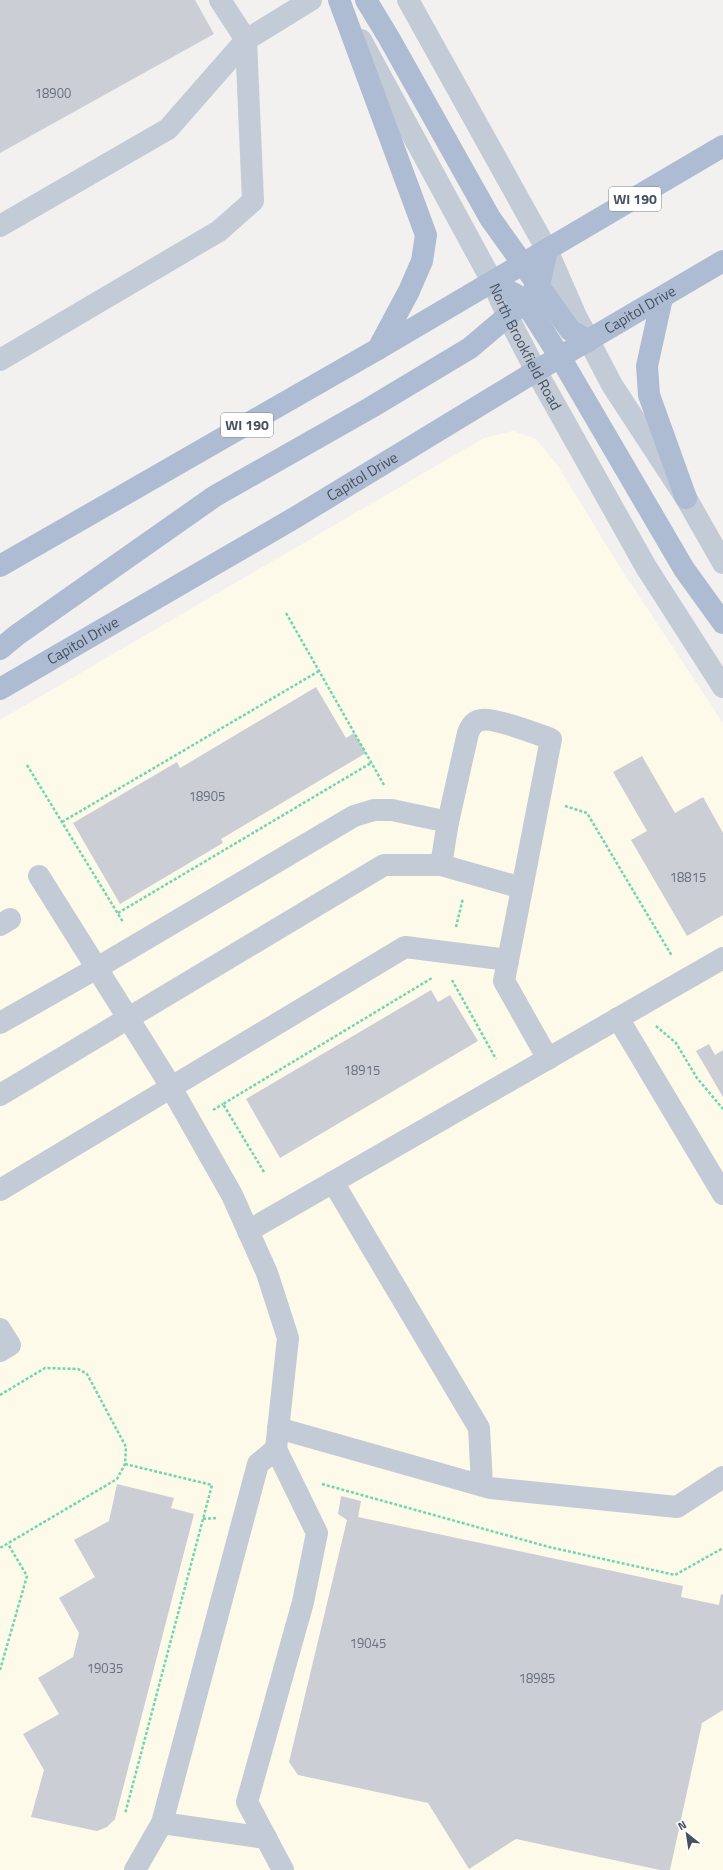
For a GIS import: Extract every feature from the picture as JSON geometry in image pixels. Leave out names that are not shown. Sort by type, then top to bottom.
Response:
[{"type":"main road","points":[[339,0],[426,235],[422,261],[412,285],[378,349]]},
{"type":"main road","points":[[366,0],[393,44],[490,218],[524,263],[570,330],[588,341]]},
{"type":"main road","name":"WI 190","points":[[0,566],[493,283],[524,263],[723,146]]},
{"type":"main road","points":[[0,649],[17,635],[215,496],[370,408],[470,348],[516,310],[538,285],[547,250]]},
{"type":"main road","name":"Capitol Drive","points":[[0,689],[296,517],[560,356],[662,298],[723,261]]},
{"type":"main road","points":[[662,298],[647,366],[649,395],[686,498]]},
{"type":"main road","points":[[516,310],[532,313],[560,356],[684,569],[723,623]]},
{"type":"street","points":[[0,360],[219,231],[254,201],[246,40],[220,0]]},
{"type":"street","points":[[0,226],[168,129],[246,40],[311,0]]},
{"type":"street","name":"North Brookfield Road","points":[[339,0],[493,283],[516,310],[536,371],[646,567],[723,687]]},
{"type":"street","points":[[408,0],[547,250],[588,341],[612,385],[686,498],[723,564]]},
{"type":"street","points":[[441,865],[448,822],[468,733],[472,724],[481,720],[493,721],[551,738],[504,981],[548,1059]]},
{"type":"street","points":[[0,1023],[97,968],[354,816],[374,810],[399,812],[448,822]]},
{"type":"street","points":[[0,1095],[384,866],[441,865],[522,888]]},
{"type":"street","points":[[39,876],[171,1087],[232,1195],[267,1273],[288,1338],[276,1449],[317,1533],[303,1602],[247,1802],[283,1870]]},
{"type":"street","points":[[0,1190],[405,947],[508,960]]},
{"type":"street","points":[[248,1231],[723,958]]},
{"type":"street","points":[[618,1018],[723,1194]]},
{"type":"street","points":[[333,1182],[479,1428],[482,1485]]},
{"type":"street","points":[[0,1329],[10,1345],[0,1351]]},
{"type":"street","points":[[278,1428],[490,1488],[677,1507],[723,1477]]},
{"type":"street","points":[[135,1870],[162,1823],[258,1464],[276,1449]]},
{"type":"street","points":[[162,1823],[266,1838]]},
{"type":"path","points":[[286,613],[399,812]]},
{"type":"path","points":[[62,822],[319,670]]},
{"type":"path","points":[[118,913],[372,763]]},
{"type":"path","points":[[27,765],[136,945]]},
{"type":"path","points":[[540,799],[587,813],[672,956]]},
{"type":"path","points":[[450,976],[496,1059]]},
{"type":"path","points":[[264,1172],[223,1104],[432,977]]},
{"type":"path","points":[[642,1005],[655,1026],[676,1043],[697,1078],[723,1110]]},
{"type":"path","points":[[0,1395],[45,1368],[78,1369],[87,1374],[119,1431],[126,1447],[125,1464],[117,1479],[0,1548]]},
{"type":"path","points":[[125,1464],[212,1485],[125,1814]]},
{"type":"path","points":[[299,1497],[318,1483],[549,1546],[675,1575],[723,1548]]},
{"type":"path","points":[[203,1519],[244,1516]]},
{"type":"path","points":[[0,1670],[27,1576],[8,1544]]},
{"type":"shaded area","points":[[513,431],[536,439],[558,466],[621,569],[723,723],[723,1870],[0,1870],[0,720],[484,438]]},
{"type":"building","points":[[0,0],[195,0],[214,34],[0,153]]},
{"type":"building","points":[[316,687],[346,738],[354,733],[366,753],[221,839],[223,843],[120,904],[73,823],[177,762],[180,768]]},
{"type":"building","points":[[642,756],[675,813],[703,797],[723,833],[723,915],[687,936],[631,840],[647,831],[613,772]]},
{"type":"building","points":[[431,990],[438,1002],[450,995],[478,1041],[280,1158],[246,1099]]},
{"type":"building","points":[[709,1044],[715,1055],[723,1050],[723,1097],[696,1051]]},
{"type":"building","points":[[117,1484],[174,1498],[171,1508],[194,1514],[115,1819],[107,1827],[97,1831],[31,1817],[44,1770],[23,1734],[59,1714],[38,1678],[73,1657],[79,1633],[59,1598],[95,1577],[74,1540],[109,1521]]},
{"type":"building","points":[[341,1496],[361,1501],[358,1517],[683,1586],[681,1597],[719,1605],[721,1594],[723,1595],[723,1710],[702,1723],[670,1870],[660,1870],[516,1839],[469,1869],[428,1803],[298,1775],[289,1762],[347,1520],[338,1514]]}]
